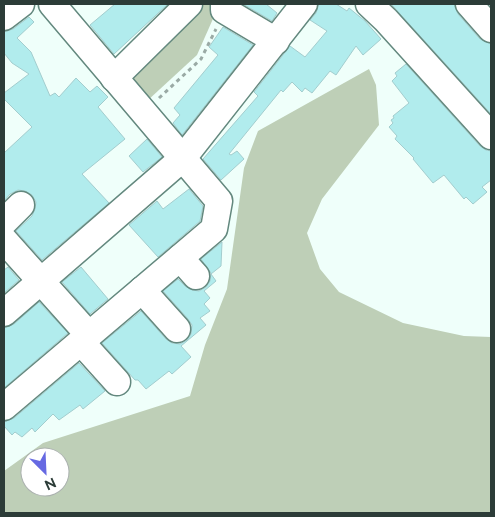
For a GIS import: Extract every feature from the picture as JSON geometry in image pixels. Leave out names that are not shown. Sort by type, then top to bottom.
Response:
[{"type":"street","points":[[4,17],[21,4]]},
{"type":"street","points":[[4,407],[142,290],[188,267],[214,229],[220,201],[52,4]]},
{"type":"street","points":[[114,78],[189,4]]},
{"type":"street","points":[[4,313],[182,158],[304,4]]},
{"type":"street","points":[[369,4],[386,20],[491,136]]},
{"type":"street","points":[[470,4],[491,27]]},
{"type":"street","points":[[224,7],[276,41]]},
{"type":"street","points":[[4,240],[41,281],[117,382]]},
{"type":"street","points":[[142,290],[177,329]]},
{"type":"path","points":[[144,112],[201,60],[224,7]]},
{"type":"green space","points":[[199,4],[209,4],[216,12],[197,55],[147,101],[127,74]]},
{"type":"green space","points":[[369,69],[376,85],[379,125],[322,199],[307,233],[320,269],[339,292],[403,323],[464,336],[491,337],[491,513],[4,513],[4,471],[20,460],[20,497],[70,497],[70,447],[37,447],[43,443],[190,396],[205,345],[227,289],[244,168],[258,131]]},
{"type":"building","points":[[115,4],[168,4],[114,54],[90,25]]},
{"type":"building","points":[[243,4],[266,4],[277,13],[272,21]]},
{"type":"building","points":[[319,4],[336,4],[347,11],[349,8],[365,21],[381,39],[363,55],[356,46],[336,75],[330,71],[312,93],[305,88],[302,92],[292,82],[283,92],[281,90],[229,154],[231,155],[237,151],[244,159],[221,180],[203,159],[258,96],[254,92],[290,46],[305,57],[327,31],[310,20],[316,13]]},
{"type":"building","points":[[391,4],[454,4],[458,14],[480,39],[491,44],[491,114]]},
{"type":"building","points":[[29,17],[34,22],[17,38],[31,52],[50,96],[55,93],[59,97],[76,78],[90,92],[97,86],[108,97],[98,107],[125,139],[82,174],[109,203],[42,260],[16,231],[32,216],[36,202],[32,195],[18,190],[10,194],[4,201],[4,153],[32,127],[4,99],[4,93],[29,74],[12,63],[4,53],[4,32],[13,29]]},
{"type":"building","points":[[223,27],[253,45],[182,135],[173,123],[180,115],[174,108],[218,55],[209,47]]},
{"type":"building","points":[[406,64],[480,146],[491,151],[491,180],[482,187],[487,192],[473,204],[466,197],[464,199],[444,175],[433,183],[414,158],[395,139],[397,136],[389,127],[393,123],[391,120],[394,118],[393,116],[409,103],[392,81],[397,76],[395,73]]},
{"type":"building","points":[[147,139],[162,157],[143,172],[129,156]]},
{"type":"building","points":[[189,189],[203,206],[200,221],[158,257],[129,225],[157,201],[163,209]]},
{"type":"building","points":[[222,242],[221,266],[211,274],[216,281],[204,291],[210,298],[204,304],[210,311],[200,318],[206,325],[181,346],[191,357],[172,374],[169,371],[146,389],[138,380],[135,380],[102,343],[141,311],[166,339],[172,343],[180,344],[187,340],[191,334],[192,325],[163,291],[178,279],[192,290],[199,291],[206,287],[210,281],[211,273],[201,259]]},
{"type":"building","points":[[8,267],[19,280],[4,293],[4,270]]},
{"type":"building","points":[[81,267],[108,299],[90,314],[62,282]]},
{"type":"building","points":[[39,302],[68,333],[4,388],[4,328],[14,324]]},
{"type":"building","points":[[79,363],[105,391],[83,409],[80,405],[59,420],[53,414],[35,432],[32,428],[22,437],[15,432],[12,435],[4,426],[4,422],[14,418]]}]
